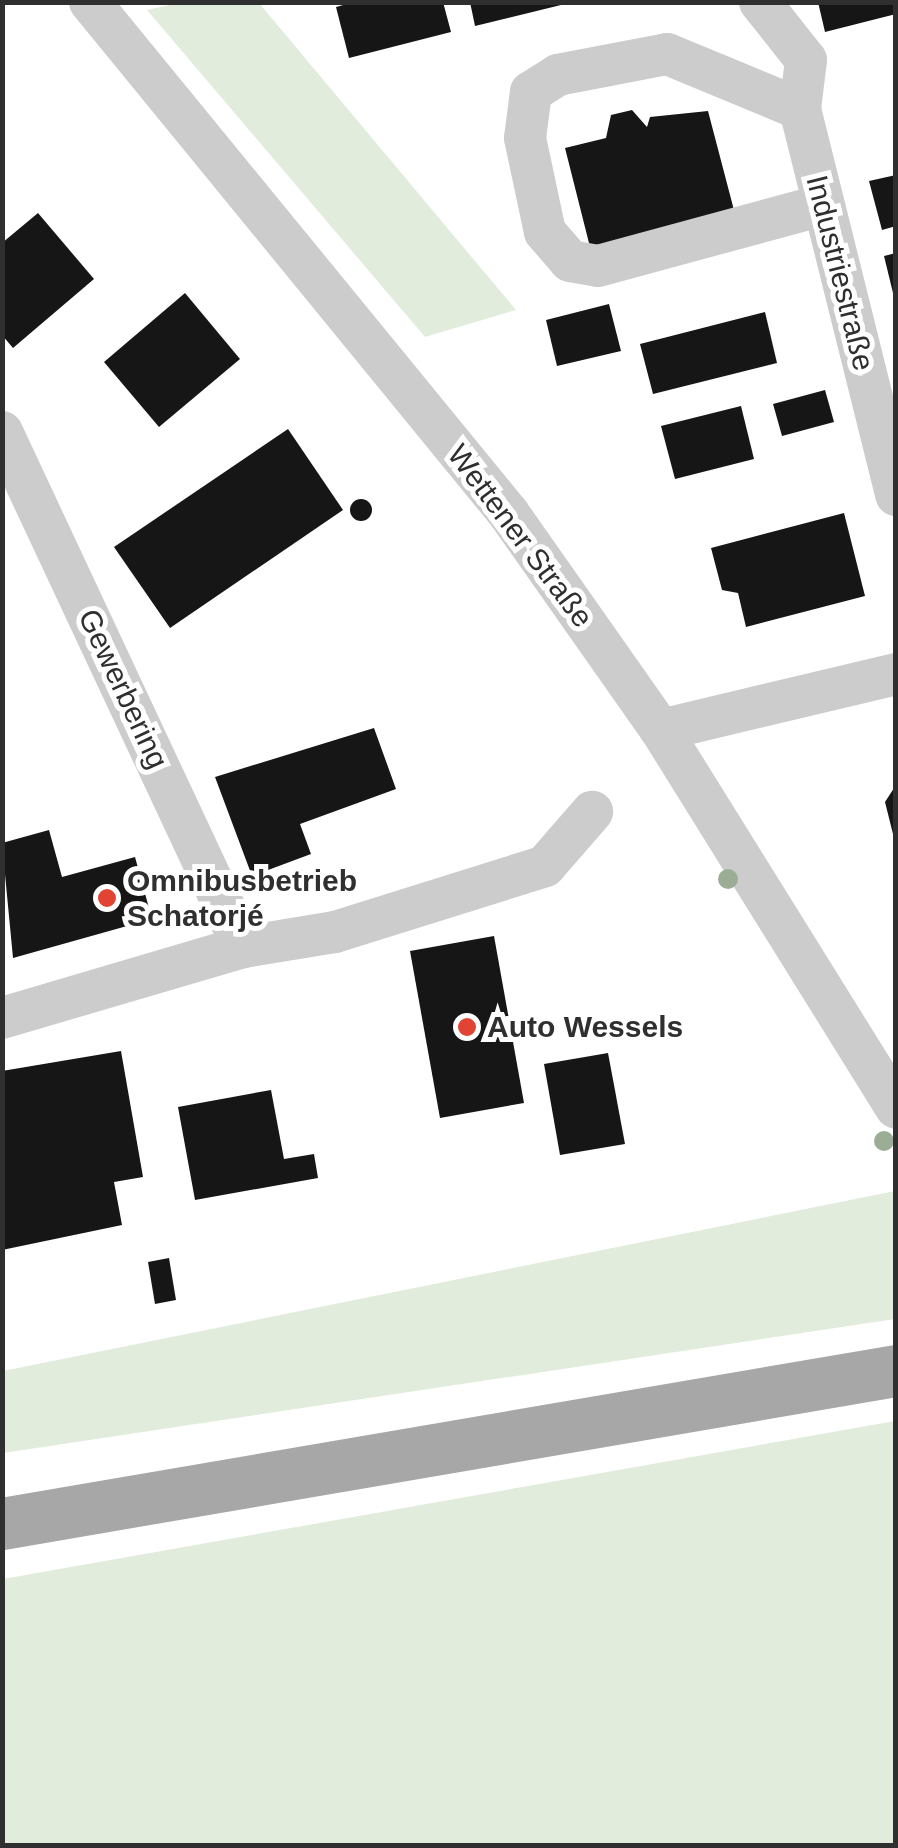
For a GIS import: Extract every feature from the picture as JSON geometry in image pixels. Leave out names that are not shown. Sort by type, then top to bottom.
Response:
[{"type":"main road","points":[[2,1524],[896,1371]]},
{"type":"street","name":"Wettener Straße","points":[[90,2],[509,514],[661,730],[896,1108]]},
{"type":"street","points":[[760,2],[806,60],[800,109],[668,54],[558,75],[530,92],[526,138],[545,232],[560,254],[598,266],[824,205]]},
{"type":"street","name":"Industriestraße","points":[[800,109],[896,494]]},
{"type":"street","name":"Gewerbering","points":[[2,432],[242,947]]},
{"type":"street","points":[[661,730],[896,674]]},
{"type":"street","points":[[2,1018],[242,947],[335,932],[544,866],[592,812]]},
{"type":"green space","points":[[179,3],[259,3],[516,310],[425,337],[147,10]]},
{"type":"green space","points":[[895,1191],[895,1319],[3,1453],[3,1371]]},
{"type":"green space","points":[[895,1421],[895,1845],[3,1845],[3,1579]]},
{"type":"building","points":[[354,2],[443,2],[451,32],[349,58],[336,7]]},
{"type":"building","points":[[470,2],[565,2],[565,4],[475,26]]},
{"type":"building","points":[[818,2],[896,2],[896,14],[825,32]]},
{"type":"building","points":[[632,110],[647,127],[650,117],[708,111],[735,214],[591,251],[565,148],[606,138],[611,115]]},
{"type":"building","points":[[896,175],[896,226],[882,230],[869,181]]},
{"type":"building","points":[[38,213],[94,279],[13,348],[2,335],[2,243]]},
{"type":"building","points":[[896,253],[896,297],[894,297],[884,256]]},
{"type":"building","points":[[185,293],[240,359],[159,427],[104,362]]},
{"type":"building","points":[[609,304],[621,351],[557,366],[546,320]]},
{"type":"building","points":[[765,312],[777,363],[653,394],[640,344]]},
{"type":"building","points":[[825,390],[834,422],[782,436],[773,404]]},
{"type":"building","points":[[741,406],[754,459],[675,479],[661,426]]},
{"type":"building","points":[[288,429],[343,510],[170,628],[114,547]]},
{"type":"building","points":[[361,499],[369,502],[369,518],[361,521],[353,518],[350,510],[353,502]]},
{"type":"building","points":[[844,513],[865,596],[746,627],[738,593],[722,590],[711,548]]},
{"type":"building","points":[[374,728],[396,789],[300,824],[311,854],[252,876],[215,777]]},
{"type":"building","points":[[896,785],[896,838],[894,838],[885,802]]},
{"type":"building","points":[[49,830],[62,877],[135,857],[152,919],[13,958],[2,843]]},
{"type":"building","name":"Auto Wessels","points":[[494,936],[524,1103],[440,1118],[410,951]]},
{"type":"building","points":[[121,1051],[143,1177],[114,1182],[122,1225],[2,1250],[2,1071]]},
{"type":"building","points":[[608,1053],[625,1144],[560,1155],[544,1064]]},
{"type":"building","points":[[271,1090],[284,1159],[314,1154],[318,1178],[195,1200],[178,1107]]},
{"type":"building","points":[[169,1258],[176,1300],[155,1304],[148,1262]]},
{"type":"place","name":"Omnibusbetrieb Schatorjé","points":[[107,898]]},
{"type":"place","name":"Auto Wessels","points":[[467,1027]]}]
